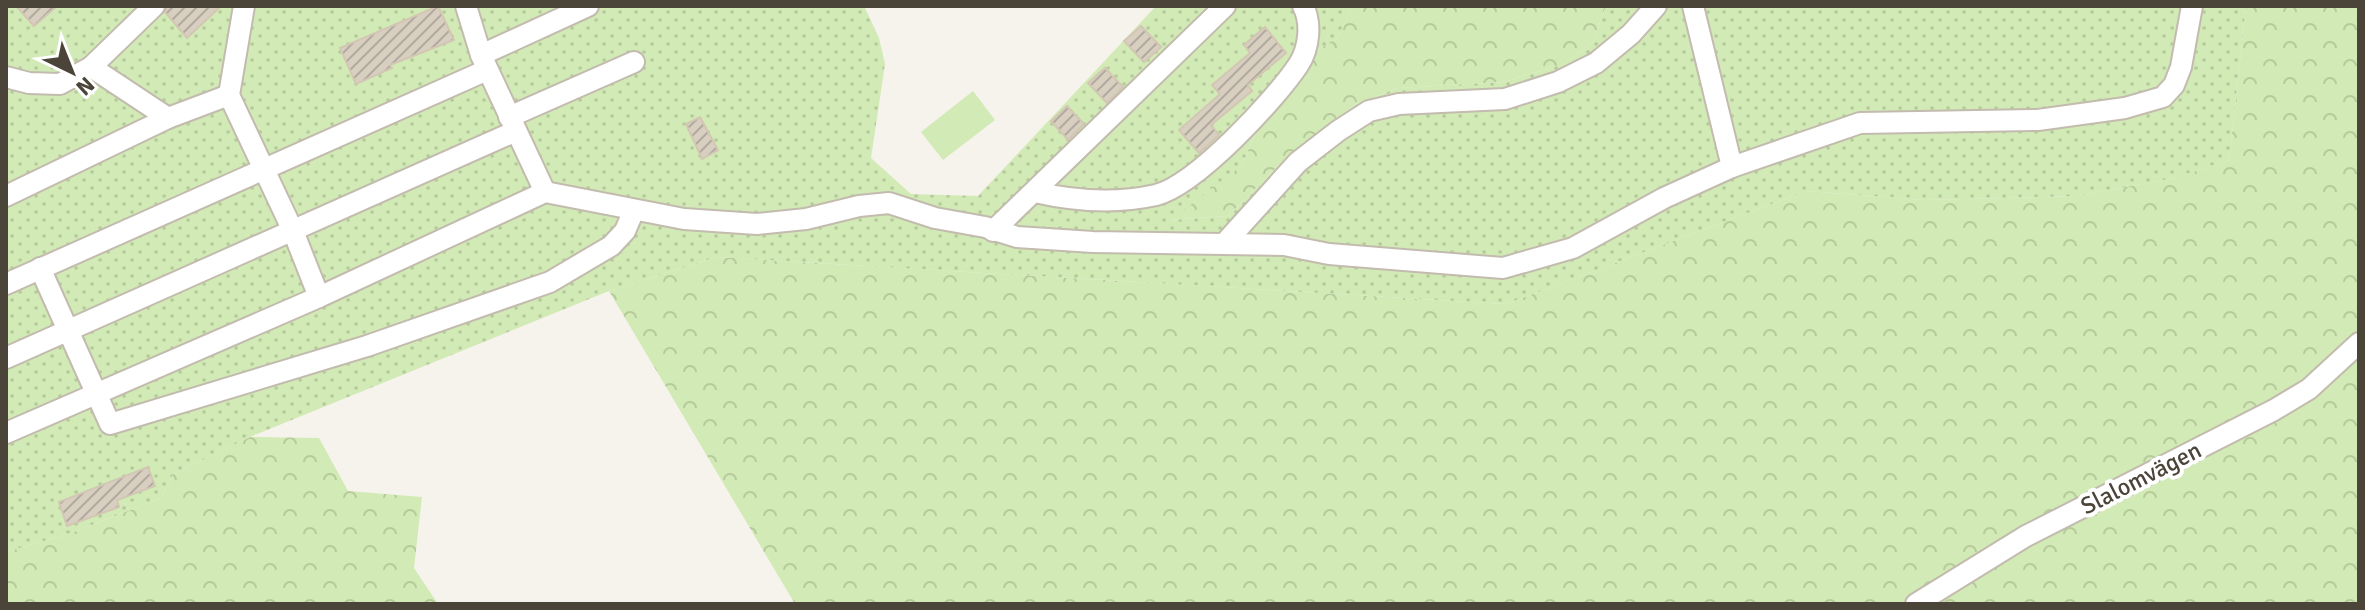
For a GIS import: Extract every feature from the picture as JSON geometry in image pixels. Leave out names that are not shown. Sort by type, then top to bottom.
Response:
[{"type":"street","points":[[6,77],[29,83],[60,84],[91,67],[154,6]]},
{"type":"street","points":[[244,6],[229,95],[293,231],[319,297]]},
{"type":"street","points":[[466,6],[484,62],[545,192]]},
{"type":"street","points":[[6,284],[484,62],[588,6]]},
{"type":"street","points":[[993,231],[1225,6]]},
{"type":"street","points":[[1035,192],[1111,201],[1158,194],[1184,181],[1221,152],[1300,62],[1310,21],[1303,6]]},
{"type":"street","points":[[1224,244],[1298,162],[1369,111],[1399,104],[1505,99],[1558,82],[1596,63],[1631,34],[1656,6]]},
{"type":"street","points":[[1693,6],[1732,167]]},
{"type":"street","points":[[6,433],[319,297],[545,192],[684,219],[757,224],[806,219],[859,206],[889,203],[935,218],[985,227],[1017,237],[1284,245],[1329,254],[1503,268],[1573,248],[1664,198],[1732,167],[1860,123],[2038,120],[2125,108],[2163,97],[2174,85],[2181,67],[2192,6]]},
{"type":"street","points":[[6,358],[293,231],[634,62]]},
{"type":"street","points":[[91,67],[168,118]]},
{"type":"street","points":[[6,196],[168,118],[229,95]]},
{"type":"street","points":[[40,268],[110,424],[381,341],[550,282],[611,246],[625,231],[634,210]]},
{"type":"street","name":"Slalomvägen","points":[[1916,604],[2026,536],[2274,410],[2309,389],[2359,343]]},
{"type":"green space","points":[[6,6],[864,6],[879,38],[885,64],[871,158],[911,194],[978,196],[1156,6],[1352,6],[1339,36],[1279,76],[1242,165],[1171,220],[1228,216],[1290,154],[1356,104],[1398,88],[1504,82],[1564,64],[1593,42],[1606,6],[2246,6],[2229,160],[2174,178],[2077,196],[1925,200],[1806,191],[1506,304],[716,257],[609,291],[250,437],[173,474],[161,498],[71,533],[6,552]]},
{"type":"green space","points":[[1352,6],[1606,6],[1593,42],[1564,64],[1504,82],[1398,88],[1356,104],[1290,154],[1228,216],[1169,220],[1242,165],[1279,76],[1339,36]]},
{"type":"green space","points":[[2246,6],[2359,6],[2359,604],[795,604],[609,291],[716,257],[1506,304],[1806,191],[1925,200],[2077,196],[2174,178],[2229,160]]},
{"type":"green space","points":[[973,91],[995,120],[943,160],[921,132]]},
{"type":"green space","points":[[250,437],[319,438],[348,491],[422,497],[414,568],[438,604],[6,604],[6,552],[71,533],[161,498],[173,474]]},
{"type":"building","points":[[16,6],[57,6],[34,26]]},
{"type":"building","points":[[167,6],[221,6],[187,38],[165,12]]},
{"type":"building","points":[[438,6],[454,40],[390,65],[392,68],[356,84],[340,48]]},
{"type":"building","points":[[1141,26],[1161,47],[1144,62],[1124,41]]},
{"type":"building","points":[[1265,27],[1286,53],[1248,85],[1252,91],[1211,125],[1219,135],[1199,153],[1179,130],[1220,94],[1212,85],[1250,53],[1244,45]]},
{"type":"building","points":[[1105,68],[1123,87],[1107,103],[1088,83]]},
{"type":"building","points":[[1067,106],[1084,124],[1068,140],[1051,121]]},
{"type":"building","points":[[700,117],[718,150],[702,159],[686,124]]},
{"type":"building","points":[[148,467],[155,486],[117,500],[119,507],[67,526],[59,502]]}]
